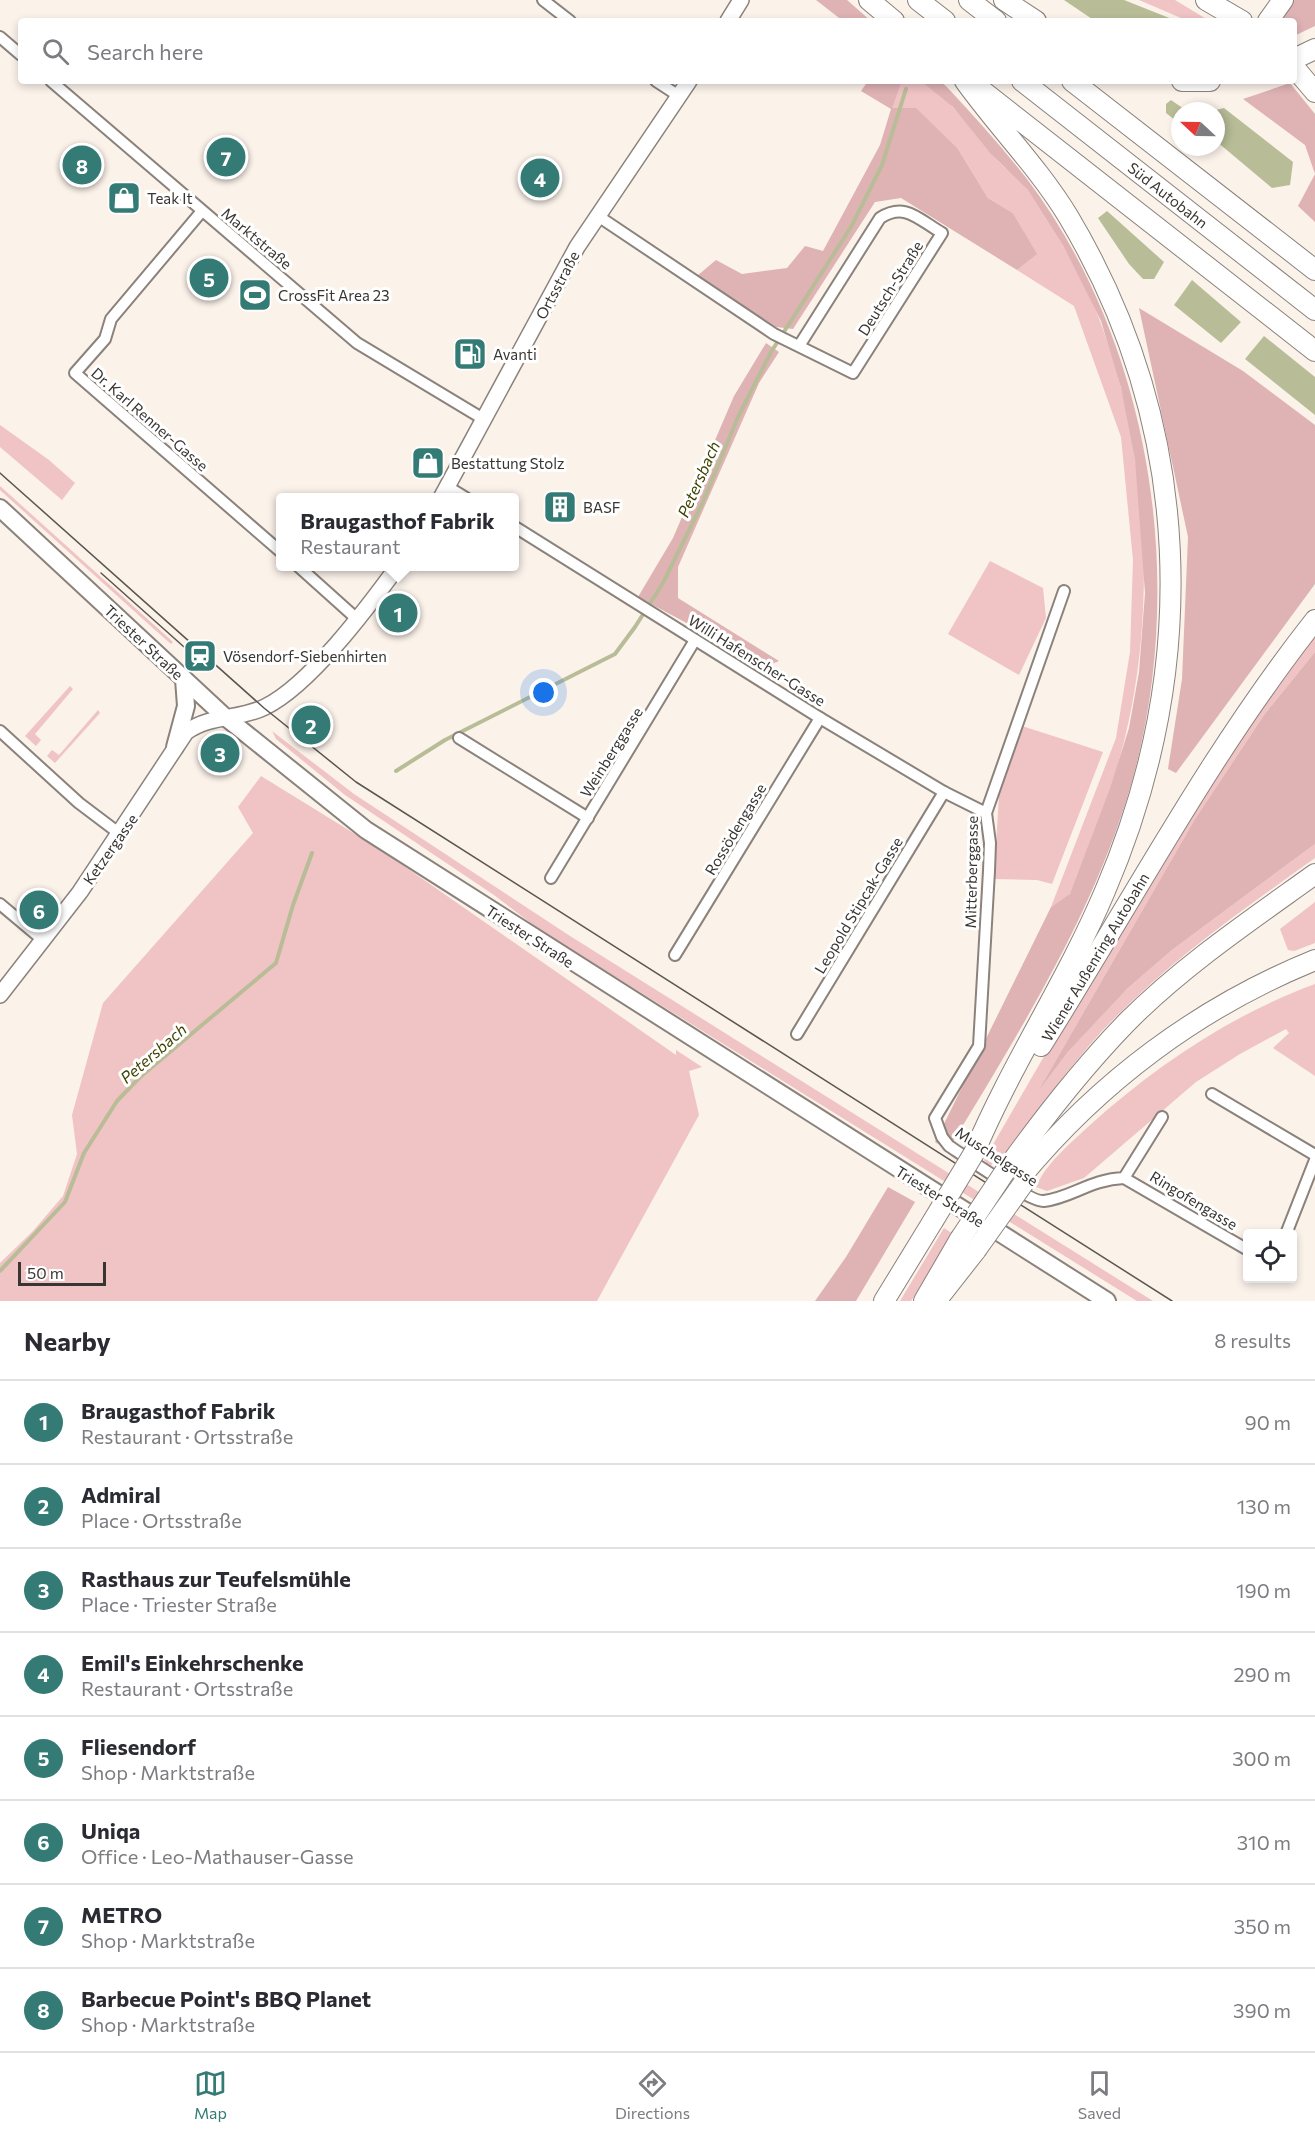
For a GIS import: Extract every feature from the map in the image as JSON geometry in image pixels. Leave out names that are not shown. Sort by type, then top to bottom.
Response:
[{"type":"highway","points":[[869,0],[890,18]]},
{"type":"highway","points":[[918,0],[941,18]]},
{"type":"highway","points":[[969,0],[992,18]]},
{"type":"highway","points":[[1004,0],[1031,18]]},
{"type":"highway","points":[[1206,0],[1237,18]]},
{"type":"highway","points":[[1270,18],[1283,0]]},
{"type":"highway","points":[[1297,58],[1315,49]]},
{"type":"highway","points":[[968,84],[1044,181],[1068,216],[1106,290],[1140,378],[1161,464],[1171,552],[1170,631],[1164,693],[1152,752],[1137,808],[1092,921],[990,1115],[974,1153]]},
{"type":"highway","points":[[970,84],[1315,351]]},
{"type":"highway","name":"Süd Autobahn","points":[[1026,84],[1315,310]]},
{"type":"highway","name":"Süd Autobahn","points":[[1076,84],[1315,270]]},
{"type":"highway","name":"Wiener Außenring Autobahn","points":[[885,1301],[974,1153],[1058,1020],[1179,816],[1315,620]]},
{"type":"highway","points":[[924,1301],[969,1245],[1017,1176],[1070,1084],[1129,1020],[1178,976],[1315,874]]},
{"type":"highway","points":[[1017,1176],[1083,1110],[1147,1054],[1240,995],[1315,960]]},
{"type":"highway","points":[[1017,1176],[1054,1147],[1104,1096],[1160,1052],[1253,997],[1315,970]]},
{"type":"highway","points":[[936,1301],[969,1245]]},
{"type":"main road","points":[[730,18],[741,0]]},
{"type":"main road","name":"Ortsstraße","points":[[444,492],[577,248],[687,84]]},
{"type":"main road","name":"Triester Straße","points":[[0,508],[224,716],[328,801],[385,843],[1107,1301]]},
{"type":"main road","points":[[224,716],[256,711],[276,700],[321,660],[395,571]]},
{"type":"main road","points":[[175,747],[186,706],[184,679]]},
{"type":"main road","name":"Ketzergasse","points":[[0,995],[44,941],[120,834],[175,747],[192,728],[224,716]]},
{"type":"street","points":[[543,0],[566,18]]},
{"type":"street","points":[[0,37],[18,52]]},
{"type":"street","name":"Marktstraße","points":[[54,84],[357,344],[485,420]]},
{"type":"street","points":[[661,84],[679,96]]},
{"type":"street","name":"Deutsch-Straße","points":[[598,216],[778,337],[853,374],[942,233],[903,210],[892,210],[880,218],[799,346]]},
{"type":"street","name":"Dr. Karl Renner-Gasse","points":[[202,211],[111,319],[105,339],[75,374],[276,548]]},
{"type":"street","name":"Willi Hafenscher-Gasse","points":[[519,529],[643,604],[695,640],[820,717],[944,792],[986,813]]},
{"type":"street","points":[[303,571],[357,619]]},
{"type":"street","name":"Mitterberggasse","points":[[935,1118],[979,1046],[990,843],[986,813],[1064,591]]},
{"type":"street","name":"Weinberggasse","points":[[551,878],[695,640]]},
{"type":"street","name":"Rossödengasse","points":[[675,955],[820,717]]},
{"type":"street","points":[[0,731],[79,803],[120,834]]},
{"type":"street","points":[[459,738],[588,818]]},
{"type":"street","name":"Leopold Stipcak-Gasse","points":[[797,1034],[944,792]]},
{"type":"street","points":[[0,904],[44,941]]},
{"type":"street","points":[[1212,1094],[1315,1155]]},
{"type":"street","points":[[1124,1178],[1162,1117]]},
{"type":"street","name":"Muschelgasse","points":[[935,1118],[942,1137],[949,1146],[1038,1201],[1051,1199],[1088,1184],[1124,1178]]},
{"type":"street","points":[[1288,1229],[1315,1160]]},
{"type":"street","name":"Ringofengasse","points":[[1124,1178],[1243,1247]]},
{"type":"shaded area","points":[[816,0],[847,0],[868,18],[839,18]]},
{"type":"shaded area","points":[[1064,0],[1124,0],[1169,18],[1091,18]]},
{"type":"shaded area","points":[[1139,0],[1175,0],[1205,18],[1181,18]]},
{"type":"shaded area","points":[[1294,0],[1315,0],[1315,26],[1297,35],[1297,18],[1284,18]]},
{"type":"shaded area","points":[[866,84],[901,84],[892,108],[916,108],[958,149],[988,198],[1013,213],[1037,254],[1017,270],[901,198],[875,202],[793,329],[776,327],[697,276],[716,260],[742,274],[787,268],[805,246],[823,251],[880,145],[891,109],[861,91]]},
{"type":"shaded area","points":[[901,84],[929,85],[957,112],[994,156],[1029,191],[1070,255],[1102,327],[1125,405],[1139,487],[1144,570],[1140,651],[1127,730],[1105,802],[1070,894],[1051,907],[1116,738],[1130,652],[1133,560],[1121,437],[1074,306],[1017,270],[1036,254],[1013,213],[988,198],[958,149],[891,109]]},
{"type":"shaded area","points":[[925,84],[946,86],[1027,179],[1071,246],[1105,319],[1131,396],[1148,475],[1157,557],[1156,638],[1146,718],[1128,795],[1112,842],[1093,888],[1049,978],[948,1150],[935,1142],[1051,907],[1070,894],[1110,788],[1129,728],[1139,672],[1145,593],[1135,459],[1121,388],[1101,321],[1063,245],[1028,190],[990,153],[953,107]]},
{"type":"shaded area","points":[[1291,84],[1315,114],[1315,174],[1305,145],[1243,99]]},
{"type":"shaded area","points":[[1171,100],[1174,102],[1171,102],[1171,117],[1166,113],[1166,104]]},
{"type":"shaded area","points":[[1225,109],[1293,162],[1290,185],[1272,188],[1225,149]]},
{"type":"shaded area","points":[[1315,174],[1315,222],[1298,206]]},
{"type":"shaded area","points":[[1107,211],[1164,262],[1154,279],[1143,279],[1129,264],[1098,218]]},
{"type":"shaded area","points":[[1192,280],[1241,322],[1221,343],[1174,305]]},
{"type":"shaded area","points":[[1139,308],[1243,371],[1315,425],[1315,584],[1176,773],[1168,769],[1182,679],[1188,537]]},
{"type":"shaded area","points":[[1264,336],[1315,377],[1315,415],[1245,359]]},
{"type":"shaded area","points":[[766,343],[779,352],[759,383],[678,567],[678,598],[779,661],[767,666],[638,597],[673,538],[734,396]]},
{"type":"shaded area","points":[[0,425],[49,460],[75,483],[62,500],[0,447]]},
{"type":"shaded area","points":[[0,486],[173,642],[171,644],[154,629],[0,490]]},
{"type":"shaded area","points":[[990,561],[1043,588],[1046,618],[1019,675],[948,634]]},
{"type":"shaded area","points":[[1315,634],[1315,652],[1264,715],[1195,819],[1037,1093],[1068,1052],[1128,988],[1172,950],[1315,844],[1315,858],[1204,939],[1151,983],[1102,1031],[1074,1063],[999,1165],[993,1163],[990,1167],[984,1160],[1142,892],[1226,761]]},
{"type":"shaded area","points":[[1315,652],[1315,844],[1172,950],[1128,988],[1068,1052],[1037,1093],[1195,819],[1264,715]]},
{"type":"shaded area","points":[[70,686],[73,689],[35,734],[41,740],[36,746],[25,736]]},
{"type":"shaded area","points":[[98,710],[100,713],[55,763],[47,756],[52,750],[59,755]]},
{"type":"shaded area","points":[[1022,726],[1103,752],[1052,884],[1037,880],[994,879],[999,795]]},
{"type":"shaded area","points":[[272,731],[354,794],[570,936],[1153,1301],[1137,1301],[540,930],[494,895],[345,795],[276,739]]},
{"type":"shaded area","points":[[261,776],[381,850],[676,1055],[676,1050],[702,1067],[689,1071],[699,1115],[597,1301],[0,1301],[0,1263],[33,1231],[63,1196],[77,1154],[72,1115],[103,1003],[253,833],[238,807]]},
{"type":"shaded area","points":[[1315,902],[1315,943],[1294,951],[1288,950],[1280,929]]},
{"type":"shaded area","points":[[1315,984],[1315,1076],[1273,1048],[1289,1033],[1286,1029],[1196,1082],[1084,1178],[1047,1191],[1036,1187],[1053,1161],[1090,1125],[1168,1062],[1225,1026],[1284,996]]},
{"type":"shaded area","points":[[888,1187],[915,1202],[856,1301],[815,1301],[846,1257]]},
{"type":"shaded area","points":[[944,1228],[953,1234],[911,1301],[900,1301]]},
{"type":"waterway","name":"Petersbach","points":[[396,771],[445,740],[615,654],[663,583],[702,504],[738,417],[771,352],[851,227],[882,165],[906,89]]},
{"type":"waterway","name":"Petersbach","points":[[0,1271],[65,1202],[84,1153],[117,1101],[140,1077],[276,963],[293,905],[312,853]]},
{"type":"tram line","points":[[0,473],[264,708],[356,782],[1172,1301]]},
{"type":"tram line","points":[[101,573],[211,671]]},
{"type":"place","name":"METRO","points":[[226,157]]},
{"type":"place","name":"Barbecue Point's BBQ Planet","points":[[82,165]]},
{"type":"place","name":"Emil's Einkehrschenke","points":[[540,178]]},
{"type":"place","name":"Teak It","points":[[124,198]]},
{"type":"place","name":"Fliesendorf","points":[[209,278]]},
{"type":"place","name":"CrossFit Area 23","points":[[255,295]]},
{"type":"place","name":"Avanti","points":[[470,354]]},
{"type":"place","name":"Bestattung Stolz","points":[[428,463]]},
{"type":"place","name":"BASF","points":[[560,507]]},
{"type":"place","name":"Braugasthof Fabrik","points":[[398,613]]},
{"type":"place","name":"Vösendorf-Siebenhirten","points":[[200,656]]},
{"type":"place","name":"Admiral","points":[[311,725]]},
{"type":"place","name":"Rasthaus zur Teufelsmühle","points":[[220,753]]},
{"type":"place","name":"Uniqa","points":[[39,910]]}]
